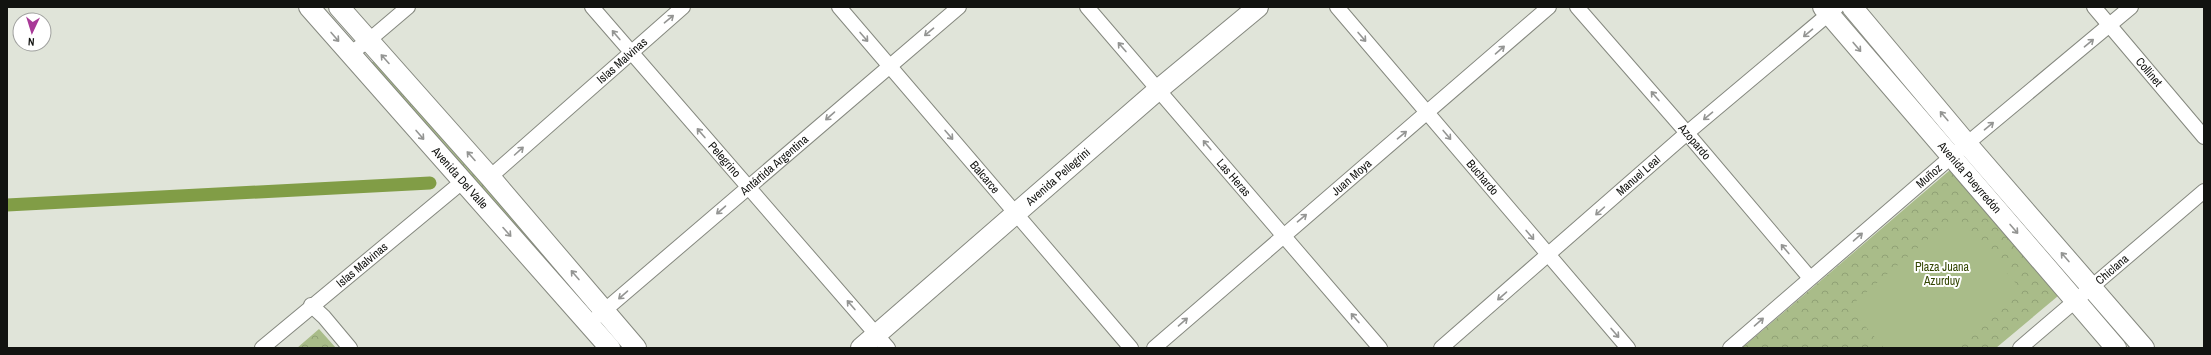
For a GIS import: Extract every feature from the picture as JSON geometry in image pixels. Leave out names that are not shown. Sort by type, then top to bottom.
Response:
[{"type":"main road","name":"Avenida Del Valle","points":[[309,7],[610,348]]},
{"type":"main road","name":"Avenida Del Valle","points":[[339,7],[606,310],[636,348]]},
{"type":"main road","name":"Avenida Pellegrini","points":[[861,348],[882,341],[1016,212],[1159,89],[1258,7]]},
{"type":"main road","name":"Avenida Pueyrredón","points":[[1852,7],[1967,144],[2083,293],[2116,348]]},
{"type":"main road","name":"Avenida Pueyrredón","points":[[1830,10],[1951,158],[2083,293],[2144,348]]},
{"type":"street","points":[[349,54],[368,41],[408,7]]},
{"type":"street","name":"Pelegrino","points":[[592,7],[882,341]]},
{"type":"street","name":"Islas Malvinas","points":[[490,177],[682,7]]},
{"type":"street","name":"Balcarce","points":[[839,7],[1131,348]]},
{"type":"street","name":"Antártida Argentina","points":[[589,324],[959,7]]},
{"type":"street","name":"Las Heras","points":[[1087,7],[1380,348]]},
{"type":"street","name":"Buchardo","points":[[1337,7],[1628,348]]},
{"type":"street","name":"Juan Moya","points":[[1154,348],[1283,235],[1549,7]]},
{"type":"street","name":"Azopardo","points":[[1577,7],[1687,133],[1810,278]]},
{"type":"street","name":"Collinet","points":[[2094,7],[2204,137]]},
{"type":"street","name":"Muñoz","points":[[1730,348],[1967,144],[2131,7]]},
{"type":"street","name":"Manuel Leal","points":[[1441,348],[1830,10]]},
{"type":"street","name":"Islas Malvinas","points":[[262,348],[311,305],[462,182]]},
{"type":"street","name":"Chiclana","points":[[2020,348],[2204,191]]},
{"type":"street","points":[[311,305],[324,317],[350,348]]},
{"type":"green space","points":[[375,60],[590,303],[585,307],[370,64]]},
{"type":"green space","name":"Plaza Juana Azurduy","points":[[1950,170],[2058,296],[1996,348],[1742,348]]},
{"type":"green space","points":[[1956,215],[2020,288],[1950,348],[1884,348],[1849,307]]},
{"type":"green space","points":[[319,329],[336,348],[297,348]]},
{"type":"waterway","points":[[7,205],[430,183]]}]
